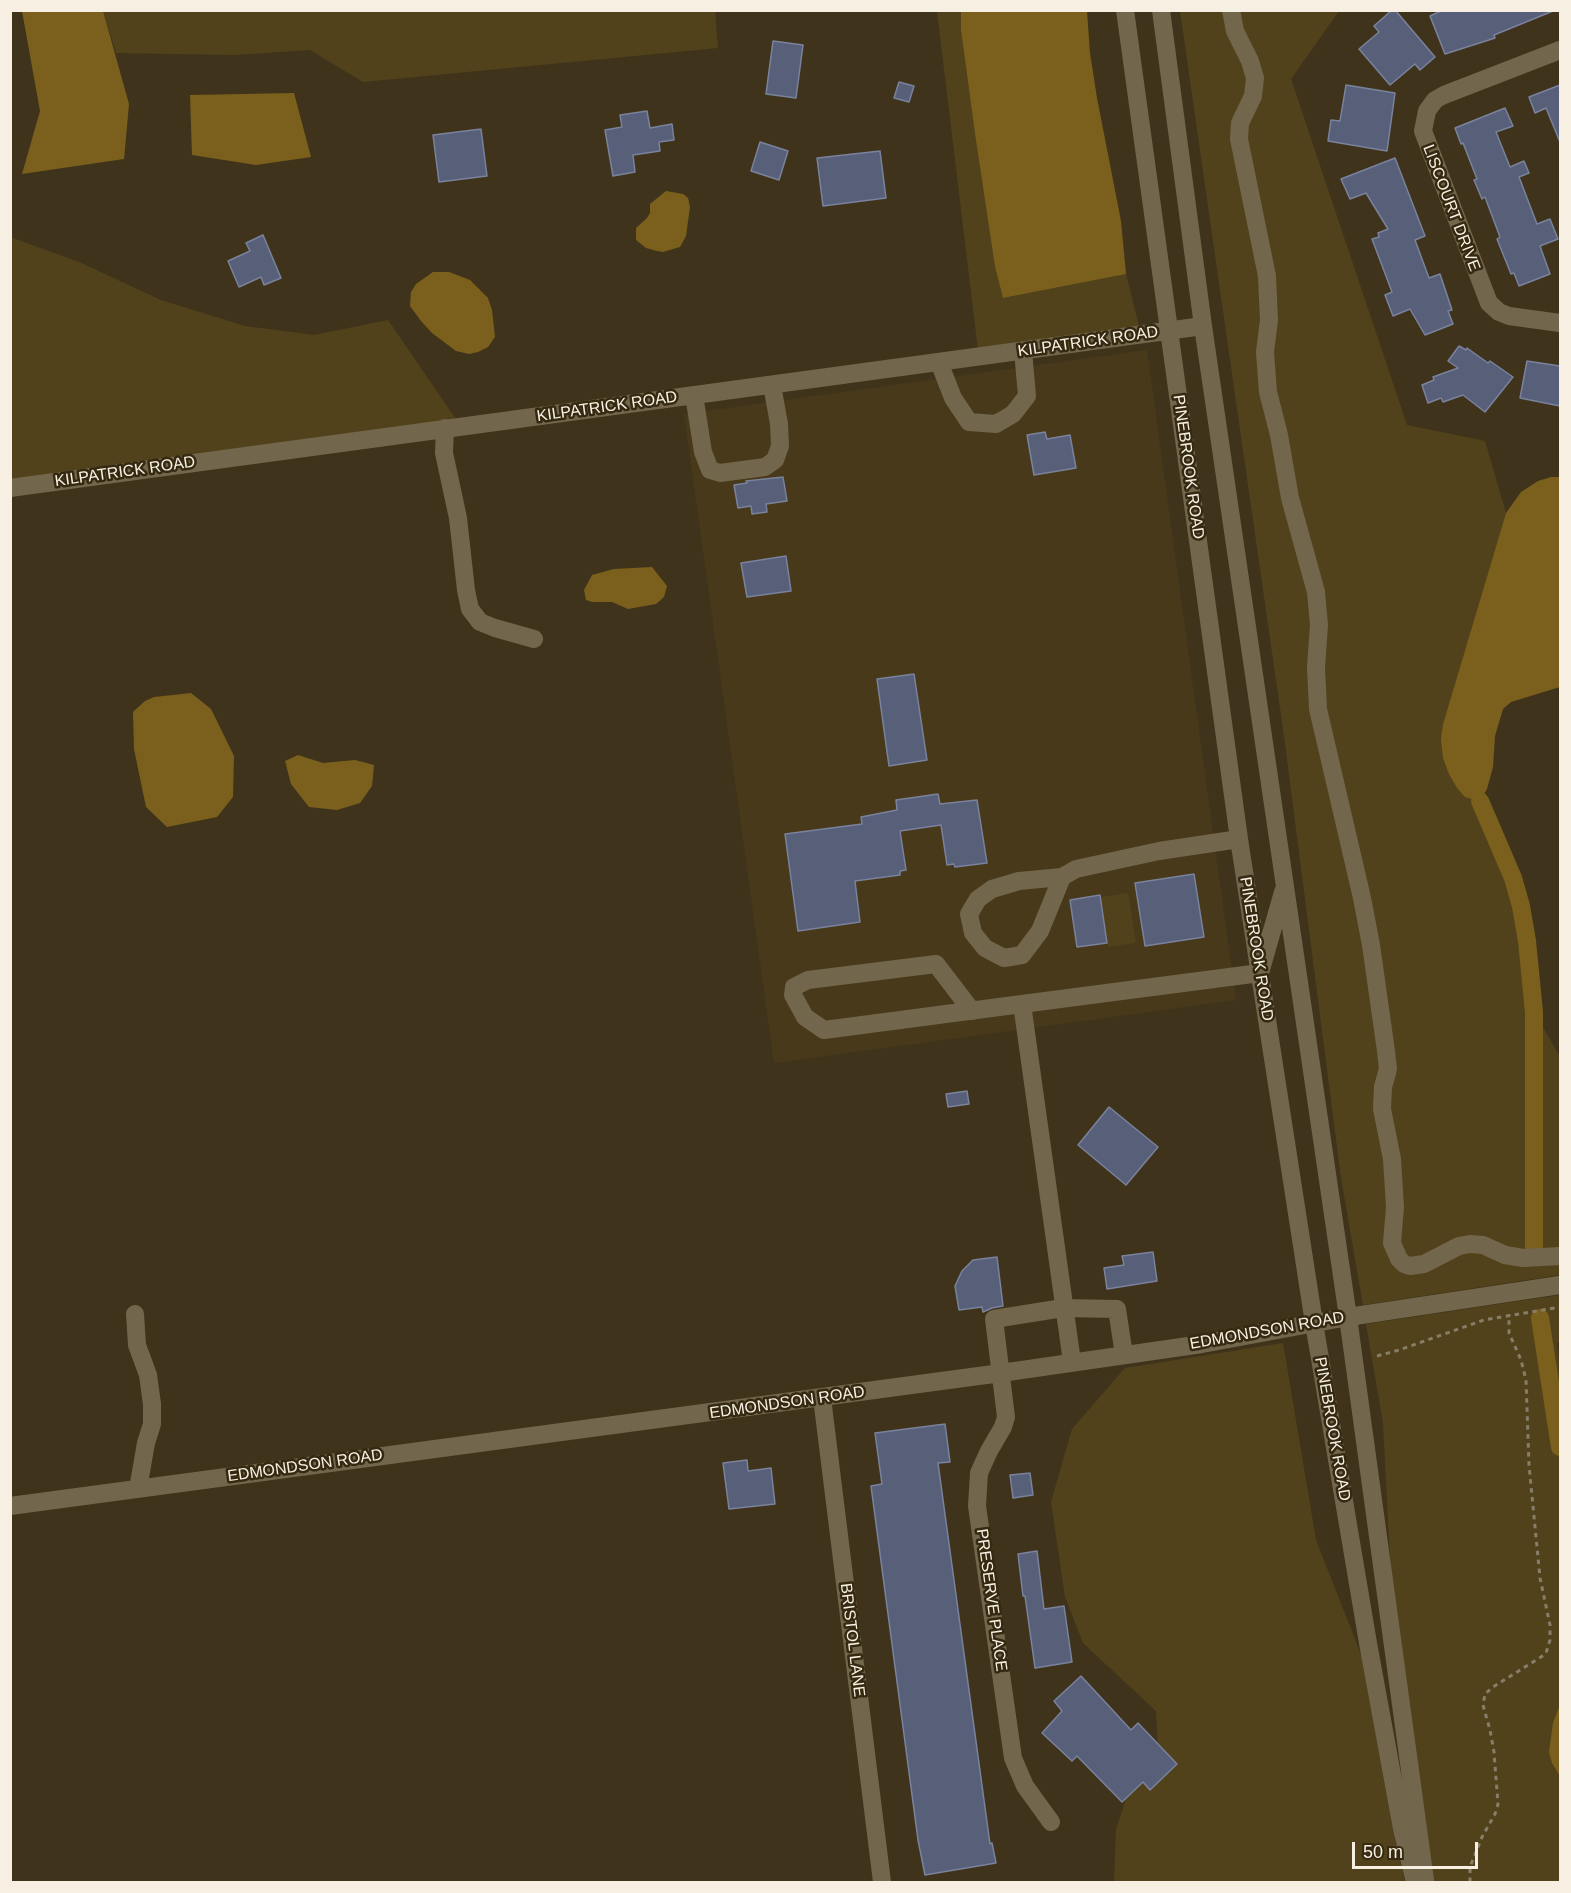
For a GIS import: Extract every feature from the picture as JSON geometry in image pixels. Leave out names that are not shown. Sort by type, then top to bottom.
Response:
[{"type":"street","name":"PINEBROOK ROAD","points":[[1125,10],[1239,839],[1314,1323],[1389,1759],[1415,1882]]},
{"type":"street","name":"PINEBROOK ROAD","points":[[1161,10],[1203,326],[1348,1317],[1425,1882]]},
{"type":"street","points":[[1231,10],[1235,31],[1250,61],[1255,78],[1253,96],[1240,123],[1239,139],[1267,276],[1269,320],[1265,359],[1268,392],[1279,435],[1290,498],[1316,592],[1319,625],[1316,667],[1318,709],[1362,898],[1386,1051],[1388,1069],[1383,1087],[1382,1109],[1392,1159],[1395,1207],[1392,1243],[1399,1259],[1410,1266],[1424,1264],[1458,1246],[1470,1244],[1483,1245],[1505,1255],[1523,1258],[1560,1256]]},
{"type":"street","name":"LISCOURT DRIVE","points":[[1560,50],[1435,100],[1427,111],[1423,130],[1475,272],[1489,303],[1499,312],[1509,316],[1560,323]]},
{"type":"street","name":"KILPATRICK ROAD","points":[[10,488],[1203,326]]},
{"type":"street","points":[[939,362],[953,398],[969,422],[996,424],[1013,414],[1027,396],[1023,351]]},
{"type":"street","points":[[694,395],[703,452],[710,470],[720,473],[765,467],[775,460],[780,446],[779,424],[772,384]]},
{"type":"street","points":[[445,428],[444,453],[459,518],[470,609],[480,622],[534,639]]},
{"type":"street","points":[[1062,877],[1040,931],[1022,955],[1004,958],[985,948],[973,933],[969,914],[978,898],[992,889],[1018,881],[1062,877],[1076,869],[1148,853],[1239,839]]},
{"type":"street","points":[[972,1011],[936,964],[808,980],[794,987],[793,996],[805,1017],[824,1030],[972,1011],[1260,973],[1285,884]]},
{"type":"street","points":[[1022,1004],[1072,1362]]},
{"type":"street","name":"EDMONDSON ROAD","points":[[10,1506],[1001,1373],[1202,1344],[1348,1317],[1560,1285]]},
{"type":"street","points":[[1063,1308],[1117,1309],[1124,1355]]},
{"type":"street","name":"PRESERVE PLACE","points":[[1051,1822],[1025,1786],[1013,1758],[977,1506],[979,1473],[1006,1417],[994,1319],[1063,1308]]},
{"type":"street","points":[[135,1314],[137,1345],[148,1375],[152,1404],[152,1425],[146,1443],[138,1489]]},
{"type":"street","name":"BRISTOL LANE","points":[[822,1398],[882,1882]]},
{"type":"path","points":[[1377,1356],[1484,1320],[1560,1306]]},
{"type":"path","points":[[1470,1882],[1470,1867],[1498,1804],[1494,1752],[1483,1699],[1493,1687],[1546,1653],[1550,1640],[1550,1626],[1540,1578],[1529,1465],[1526,1380],[1521,1360],[1509,1333],[1509,1314]]},
{"type":"shaded area","points":[[22,11],[103,11],[129,104],[124,159],[22,174],[40,111]]},
{"type":"shaded area","points":[[103,11],[715,11],[718,48],[363,82],[310,50],[234,55],[116,53]]},
{"type":"shaded area","points":[[937,11],[961,11],[961,30],[975,134],[995,267],[1003,298],[1126,274],[1139,326],[979,358]]},
{"type":"shaded area","points":[[961,11],[1087,11],[1090,53],[1121,221],[1126,274],[1003,298],[995,267],[975,134],[961,30]]},
{"type":"shaded area","points":[[1180,11],[1339,11],[1291,79],[1407,425],[1485,441],[1506,513],[1443,724],[1443,758],[1457,788],[1472,799],[1480,801],[1513,878],[1527,941],[1534,1011],[1560,1057],[1560,1275],[1363,1305],[1341,1178],[1284,736]]},
{"type":"shaded area","points":[[294,93],[311,157],[256,165],[192,155],[190,95]]},
{"type":"shaded area","points":[[666,191],[683,194],[688,198],[690,207],[686,236],[680,247],[663,252],[646,248],[636,240],[636,228],[650,213],[650,204]]},
{"type":"shaded area","points":[[10,237],[79,262],[161,300],[245,326],[314,335],[388,320],[460,425],[11,485]]},
{"type":"shaded area","points":[[433,272],[449,272],[470,280],[488,298],[492,310],[495,337],[488,347],[469,354],[456,351],[432,333],[410,306],[411,292],[416,284]]},
{"type":"shaded area","points":[[1147,350],[1236,1000],[774,1063],[684,414]]},
{"type":"shaded area","points":[[1560,477],[1560,687],[1511,702],[1503,709],[1495,736],[1493,767],[1487,789],[1480,801],[1465,797],[1449,774],[1443,758],[1441,739],[1443,724],[1506,513],[1521,492],[1538,481]]},
{"type":"shaded area","points":[[652,567],[667,586],[664,597],[656,604],[628,609],[612,602],[586,600],[584,590],[592,575],[614,569]]},
{"type":"shaded area","points":[[191,693],[211,709],[234,756],[233,797],[217,817],[167,827],[146,807],[134,749],[133,712],[145,701],[154,697]]},
{"type":"shaded area","points":[[298,755],[323,763],[355,760],[374,765],[372,786],[360,803],[337,810],[309,807],[291,784],[285,761]]},
{"type":"shaded area","points":[[1128,893],[1136,943],[1108,947],[1101,897]]},
{"type":"shaded area","points":[[1560,1295],[1560,1342],[1557,1343],[1560,1369],[1560,1882],[1434,1882],[1391,1576],[1383,1423],[1366,1324]]},
{"type":"shaded area","points":[[1283,1343],[1316,1540],[1362,1657],[1393,1831],[1405,1882],[1114,1882],[1116,1830],[1129,1789],[1158,1745],[1156,1711],[1083,1643],[1065,1597],[1051,1502],[1072,1429],[1125,1368]]},
{"type":"shaded area","points":[[1560,1705],[1560,1776],[1552,1763],[1549,1752],[1553,1723]]},
{"type":"building","points":[[1392,10],[1395,10],[1435,57],[1420,70],[1415,64],[1390,85],[1359,49],[1379,32],[1374,26]]},
{"type":"building","points":[[1443,10],[1553,11],[1494,35],[1495,38],[1445,54],[1430,16]]},
{"type":"building","points":[[773,41],[803,45],[796,98],[766,94]]},
{"type":"building","points":[[899,82],[914,86],[909,102],[894,98]]},
{"type":"building","points":[[1346,85],[1395,93],[1387,151],[1328,141],[1331,120],[1340,121]]},
{"type":"building","points":[[1560,85],[1560,142],[1546,108],[1535,113],[1529,97]]},
{"type":"building","points":[[1505,108],[1513,126],[1496,132],[1510,167],[1524,161],[1529,173],[1519,177],[1537,224],[1550,219],[1558,239],[1540,246],[1550,274],[1519,286],[1514,273],[1511,274],[1497,239],[1500,237],[1485,197],[1482,199],[1474,180],[1477,179],[1455,128]]},
{"type":"building","points":[[647,111],[650,128],[672,124],[674,140],[659,142],[660,151],[633,155],[635,172],[613,176],[605,130],[622,127],[620,115]]},
{"type":"building","points":[[481,129],[487,176],[439,182],[433,135]]},
{"type":"building","points":[[760,142],[788,151],[779,180],[751,171]]},
{"type":"building","points":[[880,151],[886,198],[823,206],[817,158]]},
{"type":"building","points":[[1395,158],[1425,236],[1415,240],[1429,278],[1440,274],[1452,310],[1448,311],[1453,324],[1425,335],[1410,309],[1393,316],[1385,295],[1392,292],[1372,239],[1379,237],[1378,233],[1388,229],[1366,193],[1350,199],[1341,179]]},
{"type":"building","points":[[263,235],[281,278],[264,285],[261,277],[239,287],[228,261],[250,251],[246,243]]},
{"type":"building","points":[[1459,346],[1466,350],[1467,348],[1488,363],[1490,361],[1513,377],[1485,412],[1463,395],[1443,402],[1441,398],[1428,403],[1422,385],[1434,380],[1433,377],[1458,368],[1448,361]]},
{"type":"building","points":[[1527,361],[1560,366],[1560,406],[1520,398]]},
{"type":"building","points":[[1045,432],[1047,439],[1070,435],[1076,468],[1034,475],[1027,435]]},
{"type":"building","points":[[783,477],[787,501],[766,504],[767,512],[752,514],[751,506],[738,508],[734,485],[747,483],[746,481]]},
{"type":"building","points":[[786,556],[791,591],[747,597],[741,563]]},
{"type":"building","points":[[914,674],[927,760],[889,766],[877,679]]},
{"type":"building","points":[[938,794],[940,804],[977,800],[987,863],[955,867],[954,864],[947,865],[941,825],[900,831],[906,870],[900,871],[900,875],[855,881],[860,922],[798,931],[785,834],[862,824],[861,817],[897,810],[896,800]]},
{"type":"building","points":[[1194,874],[1204,937],[1145,946],[1135,883]]},
{"type":"building","points":[[1100,895],[1107,943],[1077,947],[1070,900]]},
{"type":"building","points":[[967,1091],[969,1104],[948,1107],[946,1094]]},
{"type":"building","points":[[1109,1107],[1158,1147],[1126,1185],[1078,1145]]},
{"type":"building","points":[[1153,1252],[1157,1281],[1107,1289],[1104,1268],[1124,1265],[1122,1256]]},
{"type":"building","points":[[997,1257],[1003,1306],[983,1312],[982,1307],[959,1310],[955,1286],[962,1271],[973,1260]]},
{"type":"building","points":[[945,1424],[950,1462],[938,1463],[990,1844],[992,1843],[996,1863],[925,1875],[918,1840],[871,1486],[882,1484],[875,1433]]},
{"type":"building","points":[[747,1460],[748,1471],[771,1468],[775,1504],[729,1509],[723,1463]]},
{"type":"building","points":[[1030,1473],[1033,1495],[1013,1498],[1010,1475]]},
{"type":"building","points":[[1037,1551],[1044,1609],[1064,1606],[1072,1662],[1035,1668],[1018,1554]]},
{"type":"building","points":[[1081,1676],[1131,1730],[1138,1723],[1177,1764],[1150,1790],[1143,1782],[1122,1802],[1077,1756],[1072,1761],[1042,1733],[1062,1711],[1054,1701]]},
{"type":"waterway","points":[[1480,801],[1513,878],[1527,941],[1534,1012],[1534,1248]]},
{"type":"waterway","points":[[1540,1318],[1560,1447]]}]
